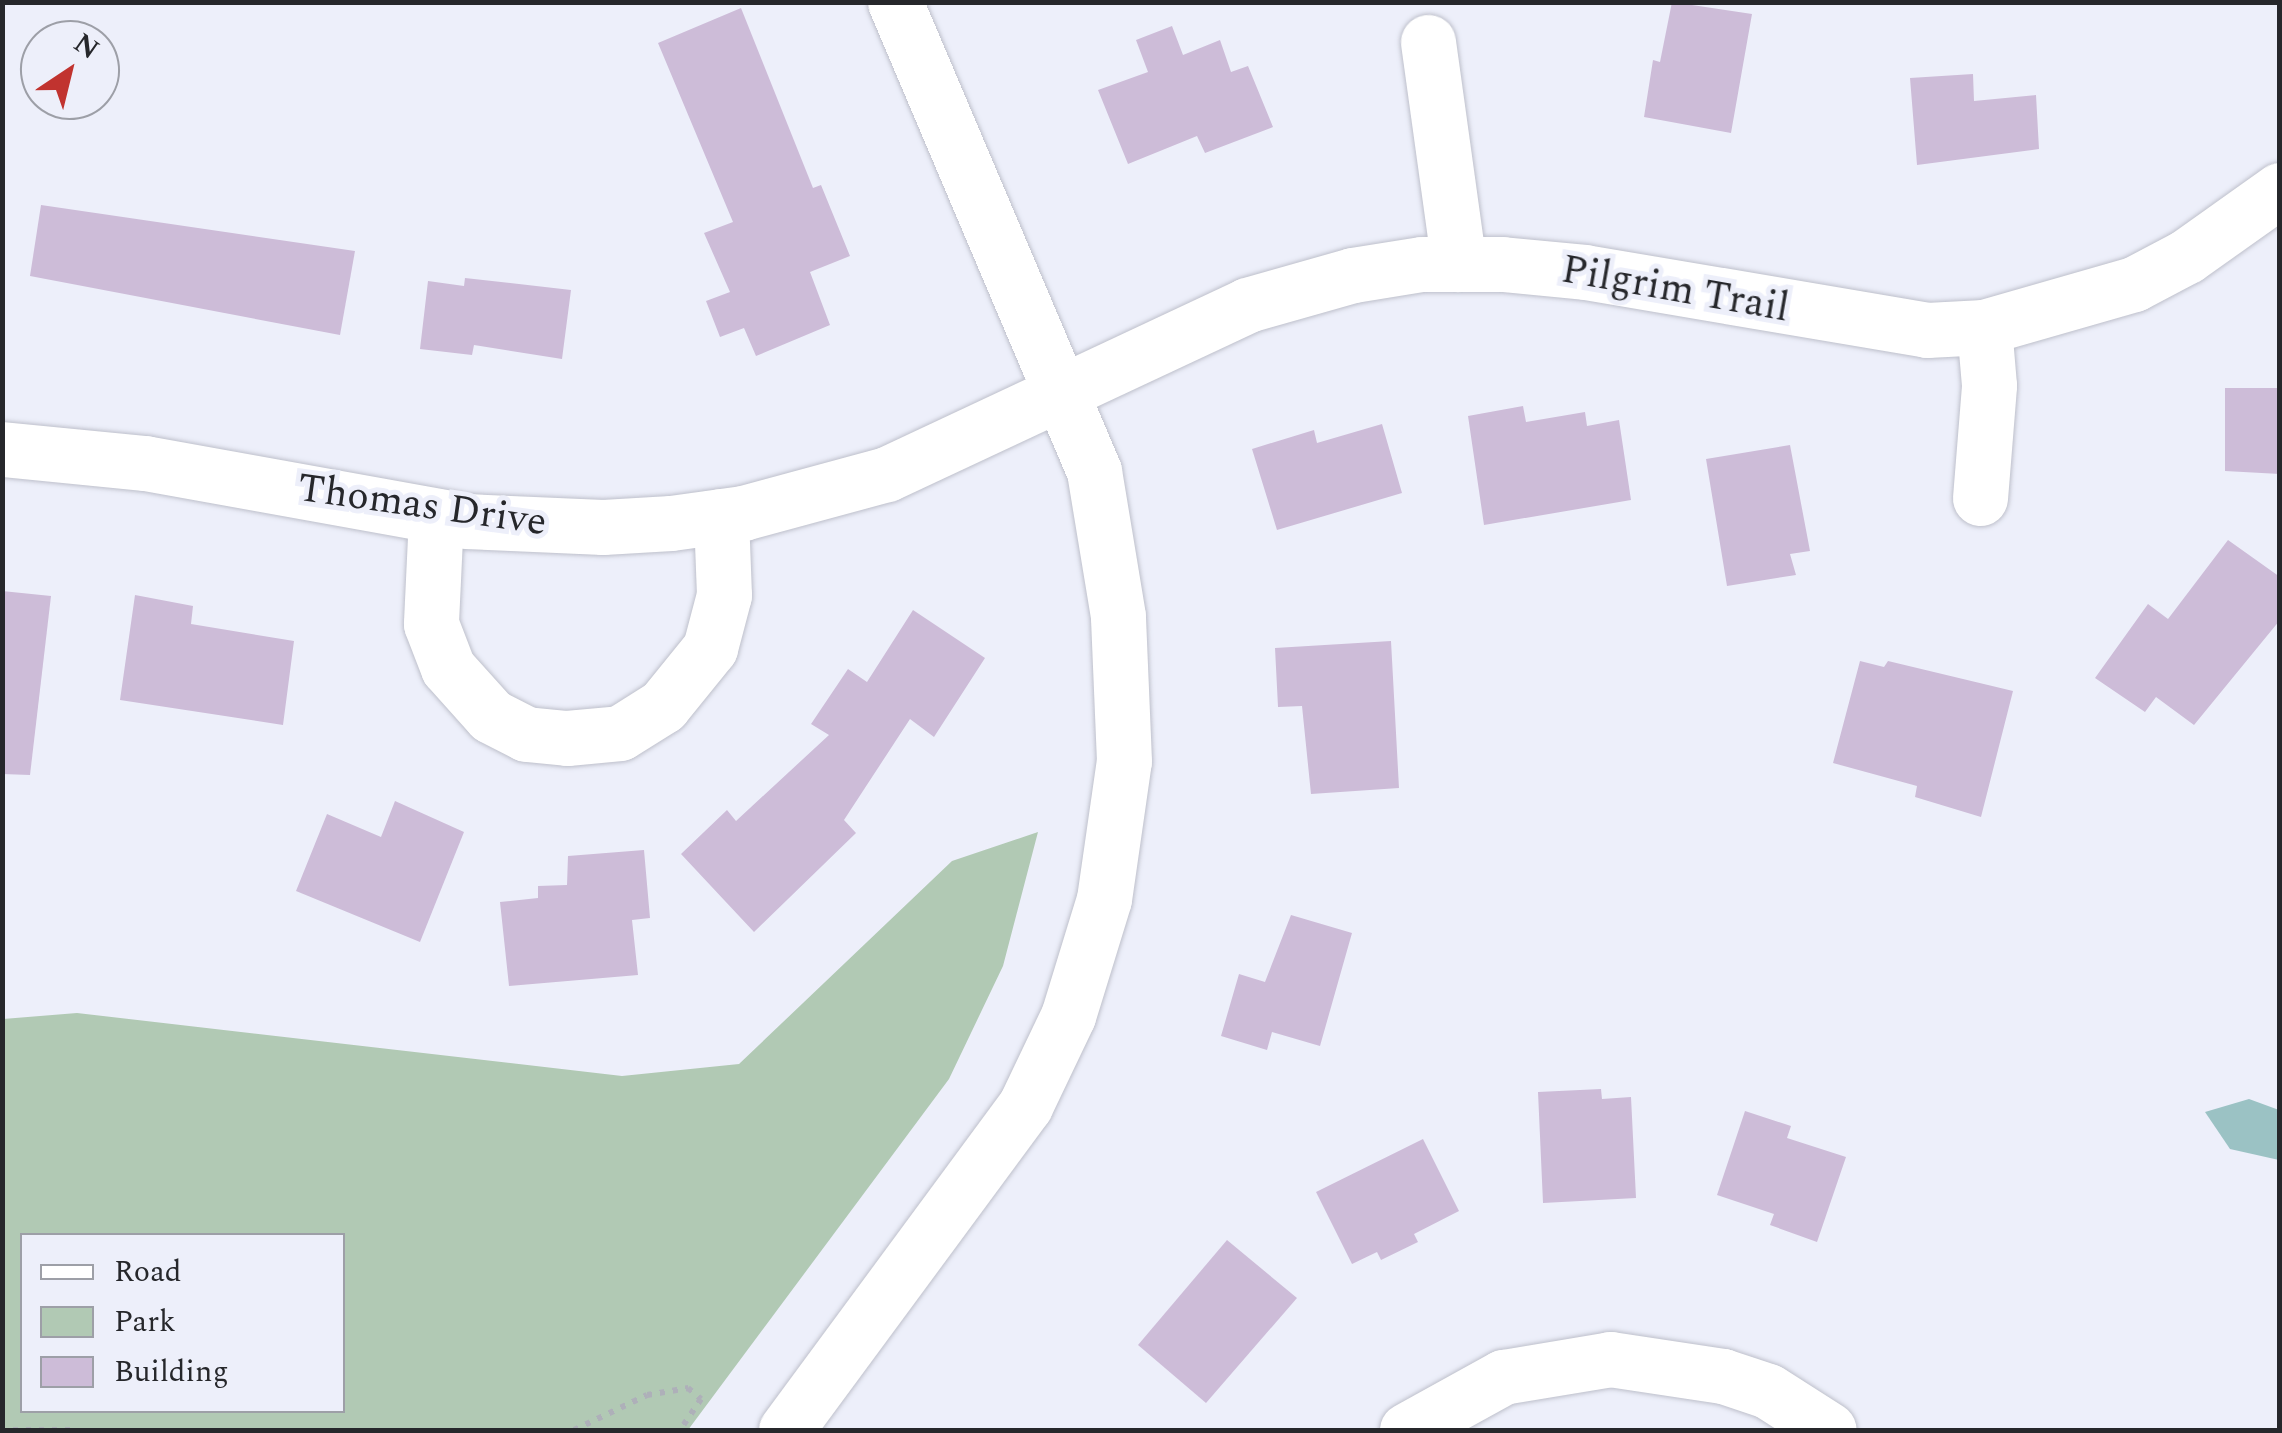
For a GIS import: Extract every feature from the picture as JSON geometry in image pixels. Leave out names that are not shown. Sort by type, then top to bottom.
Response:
[{"type":"street","points":[[786,1430],[1025,1106],[1068,1016],[1104,899],[1124,761],[1118,616],[1094,471],[895,2]]},
{"type":"street","points":[[1428,42],[1460,264]]},
{"type":"street","name":"Pilgrim Trail","points":[[1060,393],[1247,305],[1353,275],[1460,264],[1585,272],[1927,330],[1984,327],[2134,284],[2187,256],[2280,190]]},
{"type":"street","points":[[1980,498],[1989,385],[1984,327]]},
{"type":"street","name":"Thomas Drive","points":[[2,448],[145,463],[436,516],[603,527],[721,516],[887,474],[1060,393]]},
{"type":"street","points":[[436,516],[430,624],[448,668],[491,716],[526,734],[567,738],[620,733],[663,706],[702,659],[724,595],[721,516]]},
{"type":"street","points":[[1408,1430],[1503,1377],[1610,1359],[1723,1376],[1768,1391],[1829,1430]]},
{"type":"path","points":[[574,1430],[611,1408],[670,1388],[688,1388],[701,1399],[680,1430]]},
{"type":"path","points":[[13,1430],[70,1430]]},
{"type":"green space","points":[[1038,832],[1003,966],[949,1079],[688,1430],[3,1430],[3,1019],[77,1013],[622,1076],[739,1064],[952,861]]},
{"type":"shaded area","points":[[2249,1099],[2279,1110],[2279,1160],[2230,1149],[2205,1112]]},
{"type":"building","points":[[1672,2],[1752,14],[1731,133],[1644,117],[1653,60],[1660,62]]},
{"type":"building","points":[[741,8],[813,188],[821,185],[850,256],[810,272],[830,325],[756,356],[744,328],[720,337],[706,301],[730,292],[704,233],[733,222],[658,43]]},
{"type":"building","points":[[1172,26],[1183,55],[1220,40],[1231,72],[1248,66],[1273,127],[1205,153],[1197,136],[1128,164],[1098,90],[1148,72],[1136,40]]},
{"type":"building","points":[[1973,74],[1974,101],[2036,95],[2039,149],[1917,165],[1910,78]]},
{"type":"building","points":[[41,205],[355,251],[340,335],[30,276]]},
{"type":"building","points":[[465,278],[571,290],[562,359],[474,345],[472,355],[420,349],[428,281],[464,286]]},
{"type":"building","points":[[2225,388],[2280,388],[2280,474],[2225,471]]},
{"type":"building","points":[[1523,406],[1526,422],[1585,412],[1587,426],[1619,420],[1631,500],[1484,525],[1468,416]]},
{"type":"building","points":[[1382,424],[1402,493],[1277,530],[1252,449],[1314,430],[1317,443]]},
{"type":"building","points":[[1790,445],[1810,551],[1790,554],[1796,575],[1727,586],[1706,459]]},
{"type":"building","points":[[2228,540],[2280,577],[2280,620],[2194,725],[2156,697],[2145,712],[2095,678],[2148,604],[2168,619]]},
{"type":"building","points":[[2,591],[51,596],[30,775],[2,774]]},
{"type":"building","points":[[135,595],[193,606],[191,624],[294,641],[283,725],[120,700]]},
{"type":"building","points":[[913,610],[985,658],[934,737],[910,719],[844,820],[856,833],[754,932],[681,854],[727,810],[736,821],[829,735],[811,724],[848,669],[867,682]]},
{"type":"building","points":[[1391,641],[1399,788],[1311,794],[1302,706],[1278,707],[1275,648]]},
{"type":"building","points":[[1860,661],[1884,667],[1888,661],[2013,691],[1981,817],[1915,797],[1917,786],[1833,763]]},
{"type":"building","points":[[395,801],[464,832],[420,942],[296,891],[327,814],[381,837]]},
{"type":"building","points":[[644,850],[650,918],[632,920],[638,975],[509,986],[500,902],[538,898],[538,886],[567,885],[568,856]]},
{"type":"building","points":[[1291,915],[1352,933],[1320,1046],[1272,1032],[1267,1050],[1221,1036],[1239,974],[1265,982]]},
{"type":"building","points":[[1601,1089],[1602,1099],[1631,1097],[1636,1198],[1543,1203],[1538,1092]]},
{"type":"building","points":[[1745,1111],[1791,1126],[1787,1138],[1846,1157],[1817,1242],[1770,1225],[1774,1214],[1717,1195]]},
{"type":"building","points":[[1423,1139],[1459,1211],[1414,1234],[1418,1242],[1381,1260],[1377,1252],[1352,1264],[1316,1192]]},
{"type":"building","points":[[1227,1240],[1297,1298],[1206,1403],[1138,1345]]}]
